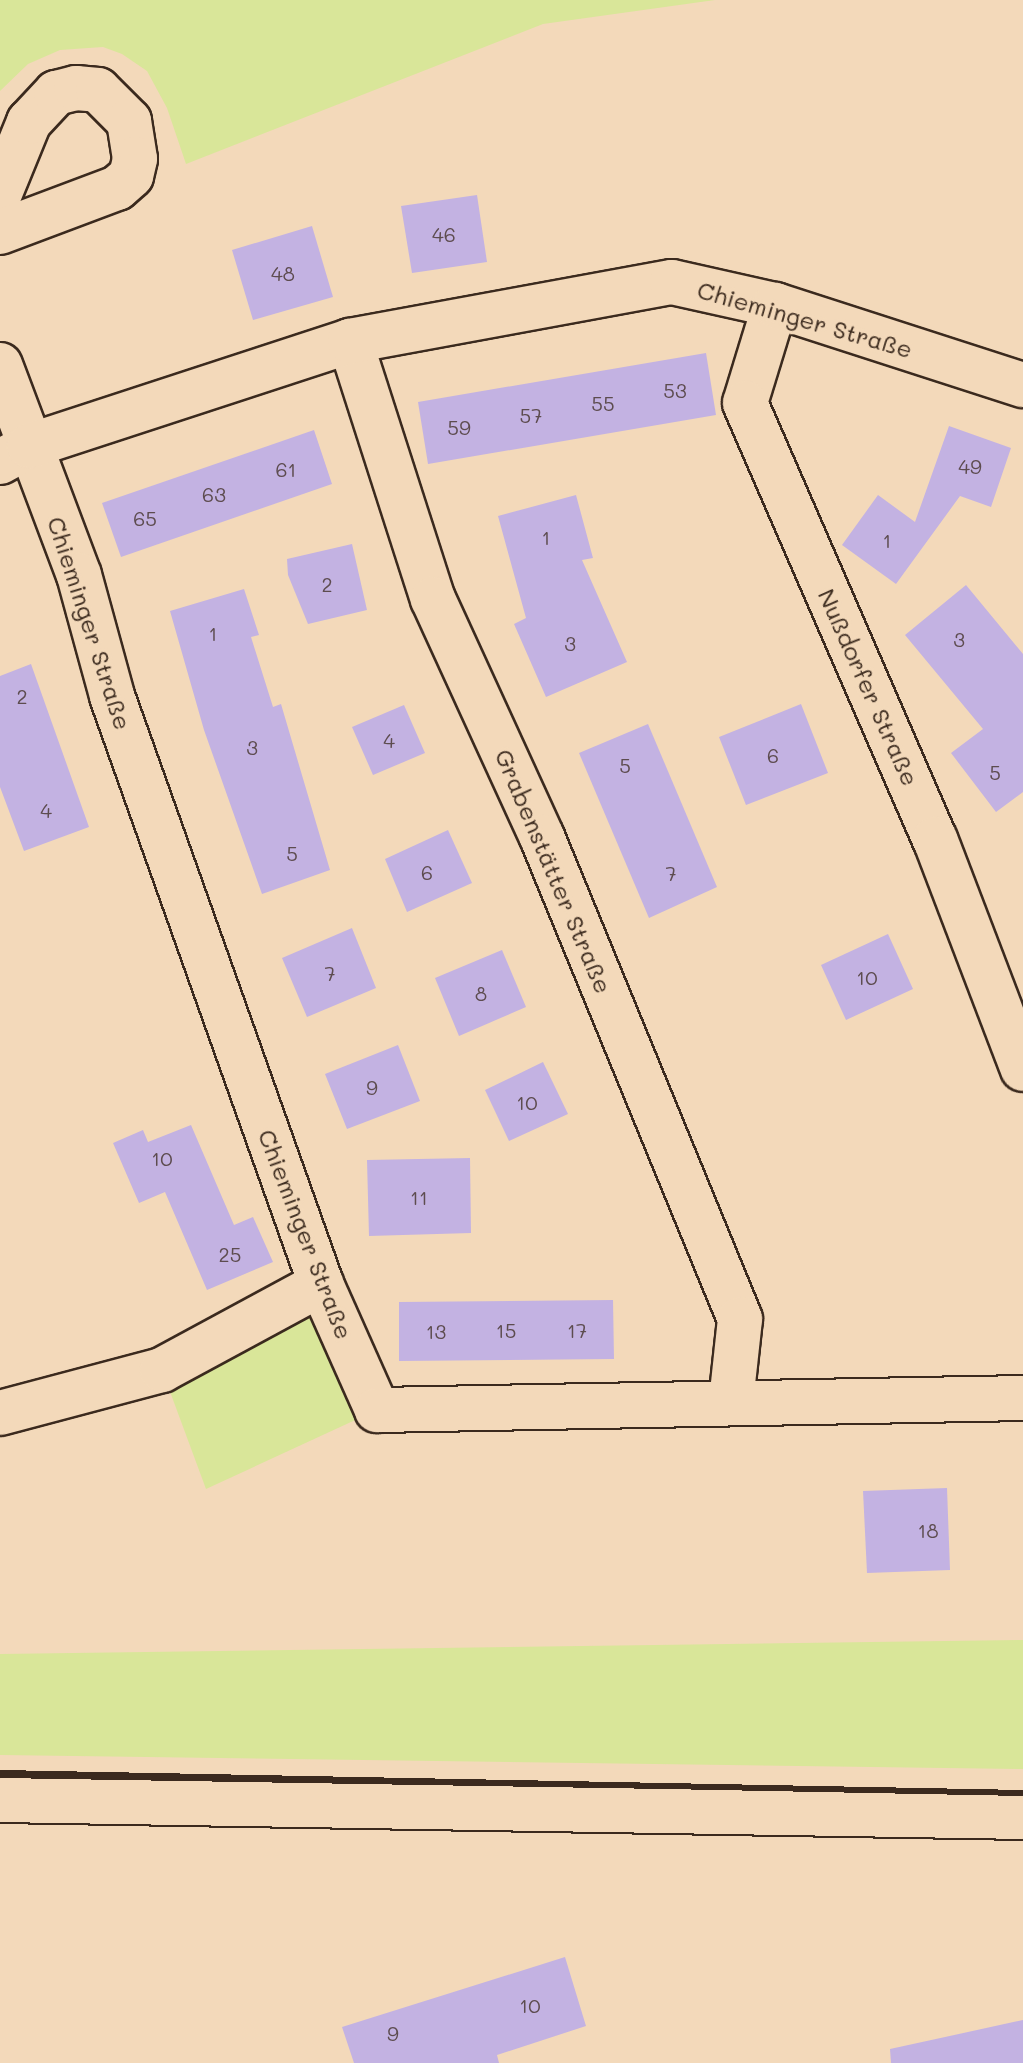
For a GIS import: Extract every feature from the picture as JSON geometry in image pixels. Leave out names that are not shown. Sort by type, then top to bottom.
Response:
[{"type":"street","points":[[0,193],[29,122],[56,93],[98,90],[129,121],[135,159],[131,176],[117,188],[0,232]]},
{"type":"street","name":"Chieminger Straße","points":[[14,454],[350,341],[672,282],[775,305],[1023,385]]},
{"type":"street","name":"Nußdorfer Straße","points":[[775,305],[745,403],[935,839],[1023,1069]]},
{"type":"street","name":"Grabenstätter Straße","points":[[350,341],[433,599],[542,837],[740,1319],[731,1402]]},
{"type":"street","name":"Chieminger Straße","points":[[0,365],[14,454],[79,575],[112,696],[321,1284],[377,1410],[1023,1398]]},
{"type":"street","points":[[0,1413],[162,1370],[321,1284]]},
{"type":"street","points":[[0,1800],[1023,1817]]},
{"type":"green space","points":[[0,0],[715,0],[543,24],[186,164],[167,108],[147,71],[122,54],[103,47],[60,50],[28,64],[0,91]]},
{"type":"green space","points":[[321,1284],[377,1410],[206,1489],[162,1370]]},
{"type":"green space","points":[[1023,1640],[1023,1769],[0,1755],[0,1654]]},
{"type":"building","points":[[477,195],[487,262],[412,273],[401,206]]},
{"type":"building","points":[[312,226],[333,297],[253,320],[232,250]]},
{"type":"building","points":[[706,353],[716,415],[428,464],[418,402]]},
{"type":"building","points":[[949,426],[1011,448],[991,507],[960,496],[896,584],[842,545],[878,495],[915,522]]},
{"type":"building","points":[[314,430],[332,484],[121,557],[102,503]]},
{"type":"building","points":[[576,495],[593,558],[582,560],[627,662],[546,697],[514,624],[526,618],[498,516]]},
{"type":"building","points":[[352,544],[367,610],[308,624],[288,575],[287,559]]},
{"type":"building","points":[[966,585],[1023,654],[1023,792],[996,812],[951,753],[983,729],[905,635]]},
{"type":"building","points":[[244,589],[259,635],[251,637],[273,707],[281,704],[330,870],[262,894],[204,730],[170,611]]},
{"type":"building","points":[[31,664],[89,827],[24,851],[0,787],[0,676]]},
{"type":"building","points":[[801,704],[828,773],[746,805],[719,737]]},
{"type":"building","points":[[404,705],[425,753],[373,775],[352,727]]},
{"type":"building","points":[[648,724],[717,887],[649,918],[579,753]]},
{"type":"building","points":[[448,830],[472,883],[407,912],[385,859]]},
{"type":"building","points":[[352,928],[376,988],[307,1017],[282,958]]},
{"type":"building","points":[[888,934],[913,989],[846,1020],[821,965]]},
{"type":"building","points":[[502,950],[526,1007],[459,1036],[435,978]]},
{"type":"building","points":[[398,1045],[420,1101],[347,1129],[325,1074]]},
{"type":"building","points":[[543,1062],[568,1114],[509,1141],[485,1090]]},
{"type":"building","points":[[191,1125],[234,1225],[253,1217],[273,1262],[207,1290],[165,1192],[139,1203],[113,1143],[143,1130],[148,1142]]},
{"type":"building","points":[[470,1158],[471,1233],[369,1236],[367,1160]]},
{"type":"building","points":[[613,1300],[614,1359],[399,1361],[399,1302]]},
{"type":"building","points":[[947,1488],[950,1570],[867,1573],[863,1491]]},
{"type":"building","points":[[565,1957],[586,2026],[497,2055],[499,2063],[354,2063],[342,2027]]},
{"type":"building","points":[[1023,2020],[1023,2063],[891,2063],[890,2049]]},
{"type":"railway","points":[[0,1773],[1023,1793]]}]
